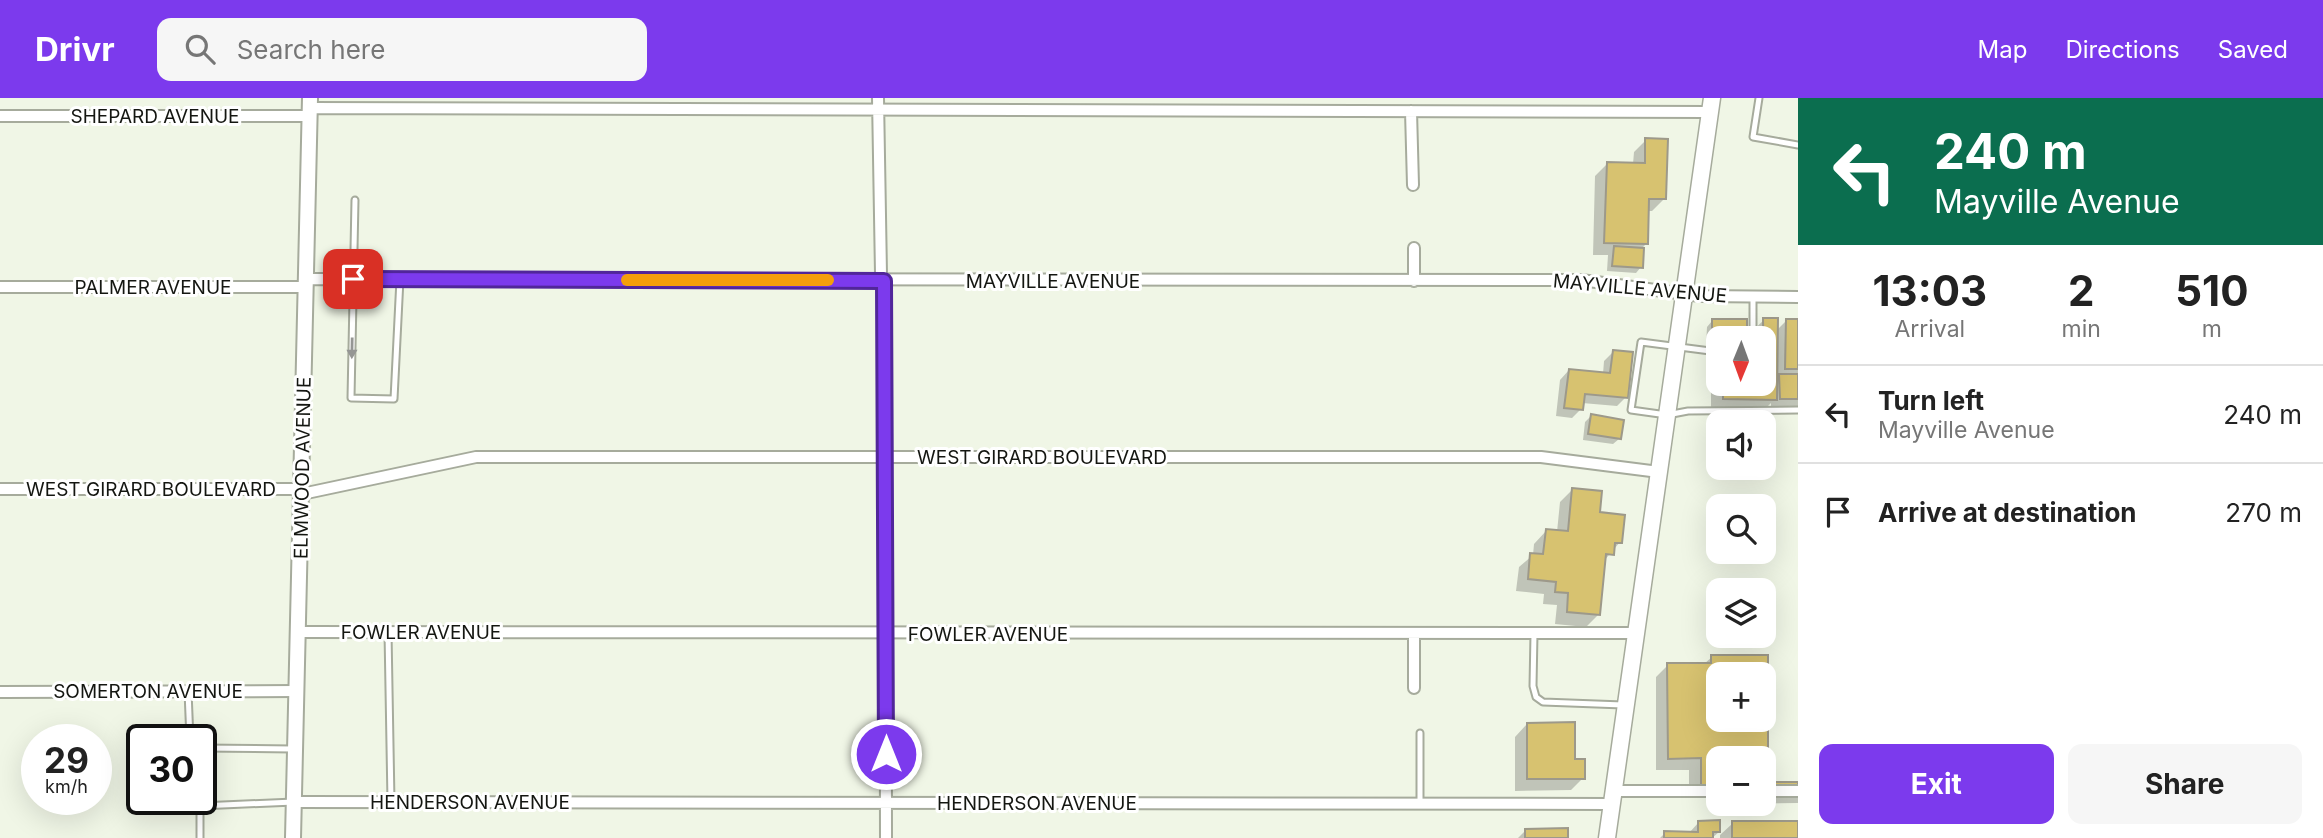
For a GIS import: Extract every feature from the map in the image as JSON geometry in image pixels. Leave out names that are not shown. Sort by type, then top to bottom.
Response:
[{"type":"main road","points":[[1606,838],[1710,105]]},
{"type":"street","name":"SHEPARD AVENUE","points":[[0,116],[310,107],[878,103],[1411,111],[1710,105]]},
{"type":"street","points":[[878,103],[881,274],[884,281],[886,838]]},
{"type":"street","name":"ELMWOOD AVENUE","points":[[293,838],[310,107]]},
{"type":"street","points":[[1411,111],[1413,185]]},
{"type":"street","points":[[1414,248],[1414,281]]},
{"type":"street","name":"MAYVILLE AVENUE","points":[[307,283],[353,279],[1581,280],[1700,296],[1798,296]]},
{"type":"street","name":"PALMER AVENUE","points":[[0,287],[307,283]]},
{"type":"street","name":"WEST GIRARD BOULEVARD","points":[[0,489],[302,492],[476,457],[1541,457],[1659,472]]},
{"type":"street","name":"FOWLER AVENUE","points":[[299,632],[1636,633]]},
{"type":"street","points":[[1413,634],[1414,688]]},
{"type":"street","name":"SOMERTON AVENUE","points":[[0,692],[297,691]]},
{"type":"street","points":[[1776,791],[1798,791]]},
{"type":"street","name":"HENDERSON AVENUE","points":[[294,802],[1419,804],[1706,792]]},
{"type":"lane","points":[[1759,98],[1753,137],[1798,145]]},
{"type":"lane","points":[[355,200],[351,398],[394,398],[400,279]]},
{"type":"lane","points":[[1753,296],[1753,326]]},
{"type":"lane","points":[[1706,351],[1641,342],[1631,410],[1667,415],[1688,411],[1798,410]]},
{"type":"lane","points":[[388,632],[391,802]]},
{"type":"lane","points":[[1534,634],[1533,686],[1536,697],[1543,702],[1626,705]]},
{"type":"lane","points":[[188,691],[189,724]]},
{"type":"lane","points":[[1419,804],[1420,733]]},
{"type":"lane","points":[[217,748],[295,749]]},
{"type":"lane","points":[[200,838],[200,806],[294,802]]},
{"type":"building","points":[[1645,138],[1668,139],[1666,199],[1649,199],[1648,244],[1604,243],[1607,162],[1645,163]]},
{"type":"building","points":[[1614,246],[1644,248],[1643,268],[1612,266]]},
{"type":"building","points":[[1763,318],[1778,318],[1777,400],[1723,399],[1723,396],[1776,396],[1776,326],[1763,326]]},
{"type":"building","points":[[1712,319],[1747,319],[1747,326],[1712,326]]},
{"type":"building","points":[[1786,319],[1798,319],[1798,369],[1785,369]]},
{"type":"building","points":[[1613,350],[1633,352],[1628,398],[1585,394],[1583,410],[1564,408],[1569,369],[1610,373]]},
{"type":"building","points":[[1779,374],[1798,374],[1798,399],[1780,399]]},
{"type":"building","points":[[1591,414],[1624,420],[1621,439],[1588,434]]},
{"type":"building","points":[[1572,488],[1602,491],[1600,512],[1625,515],[1622,543],[1615,543],[1614,555],[1606,554],[1600,615],[1567,612],[1568,593],[1555,592],[1556,582],[1528,579],[1530,553],[1543,554],[1546,529],[1568,531]]},
{"type":"building","points":[[1711,655],[1768,655],[1768,662],[1711,662]]},
{"type":"building","points":[[1667,663],[1706,663],[1706,732],[1768,732],[1768,746],[1706,746],[1706,786],[1701,786],[1701,758],[1668,759]]},
{"type":"building","points":[[1575,722],[1575,759],[1585,759],[1585,779],[1527,779],[1527,723]]},
{"type":"building","points":[[1776,782],[1798,782],[1798,792],[1776,792]]},
{"type":"building","points":[[1720,820],[1720,832],[1713,832],[1713,838],[1664,838],[1664,831],[1698,832],[1698,821]]},
{"type":"building","points":[[1732,821],[1798,821],[1798,838],[1732,838]]},
{"type":"building","points":[[1568,828],[1568,838],[1525,838],[1525,829]]},
{"type":"slow traffic","points":[[627,280],[828,280]]},
{"type":"route","points":[[353,279],[884,281],[886,754]]}]
